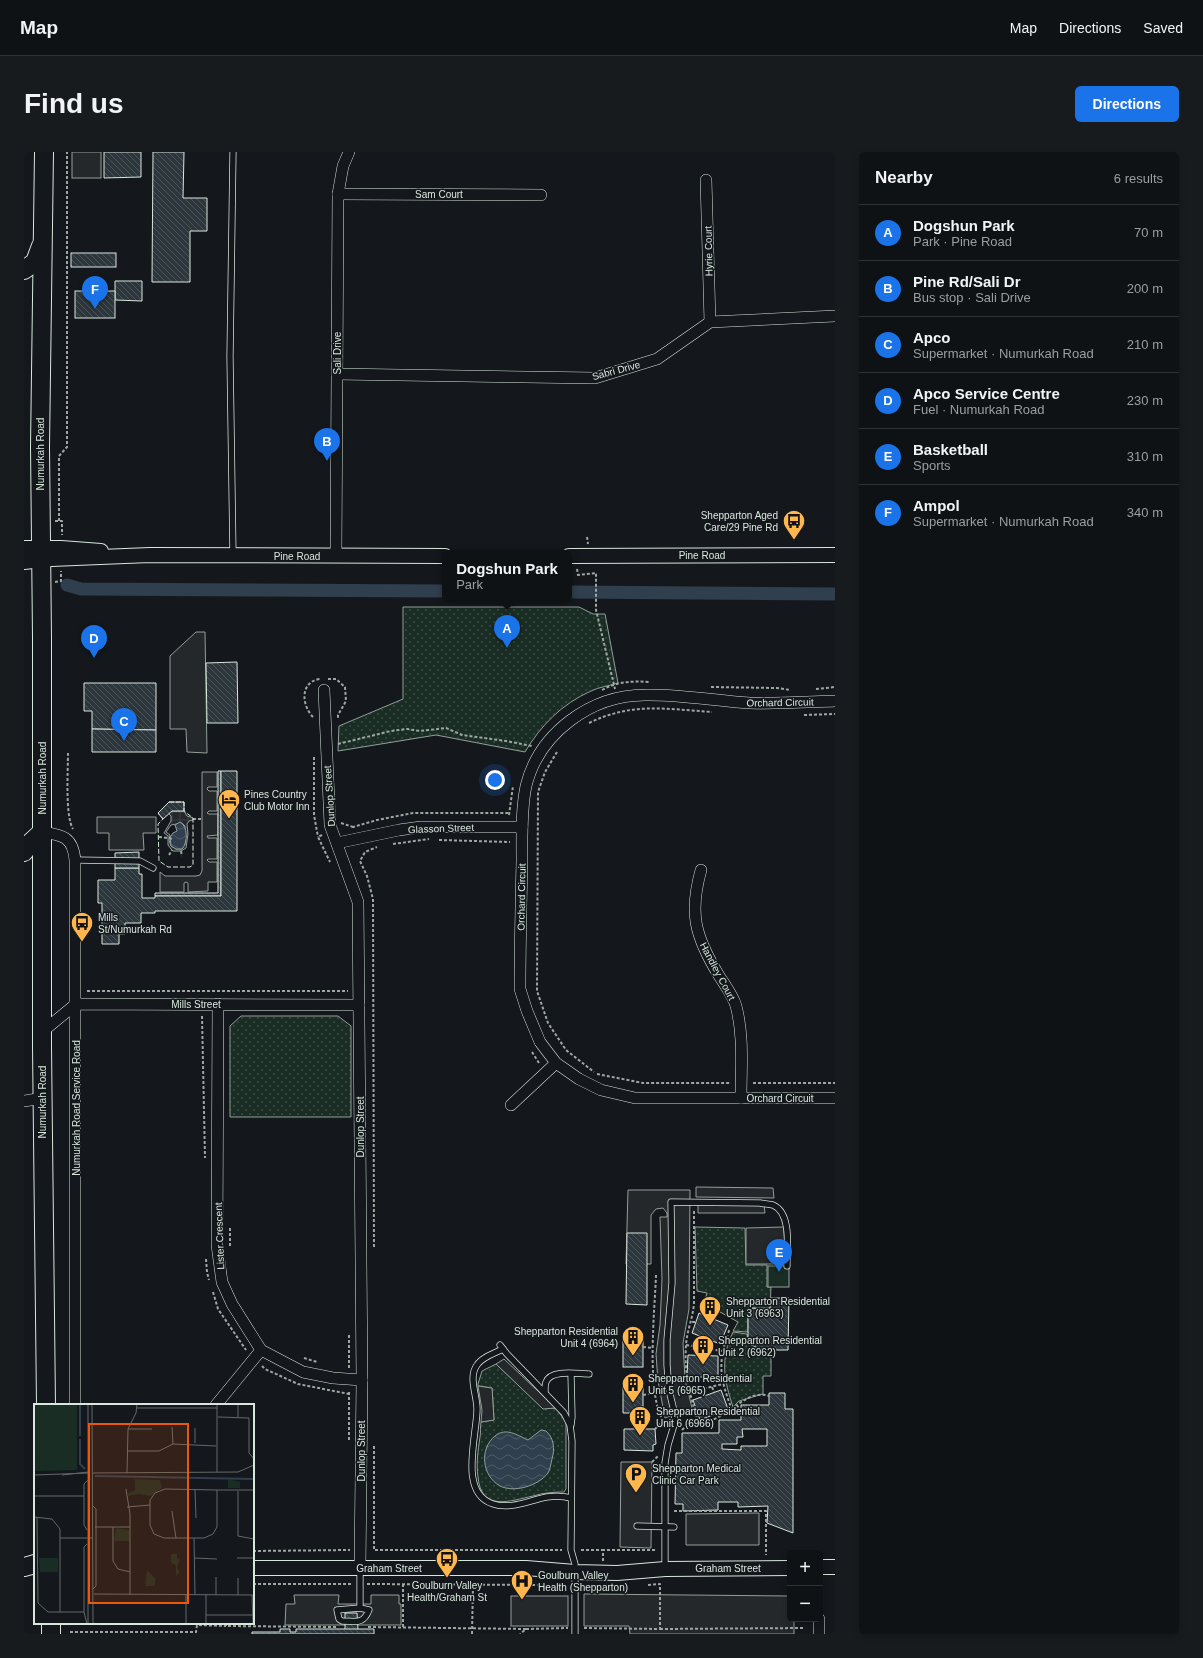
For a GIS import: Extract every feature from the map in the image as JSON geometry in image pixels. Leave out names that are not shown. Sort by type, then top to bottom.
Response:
[{"type":"highway","name":"Numurkah Road","points":[[44,152],[44,236],[40,390],[32,555],[42,832],[42,1032],[46,1404]]},
{"type":"highway","points":[[24,270],[32,265],[37,258],[44,236]]},
{"type":"highway","points":[[24,852],[30,843],[42,832]]},
{"type":"highway","points":[[24,1567],[34,1564]]},
{"type":"highway","points":[[24,1572],[34,1574]]},
{"type":"street","name":"Sali Drive","points":[[336,556],[338,194],[343,166],[348,152]]},
{"type":"street","name":"Hyrie Court","points":[[706,180],[710,322]]},
{"type":"street","name":"Sam Court","points":[[338,194],[541,195]]},
{"type":"street","points":[[710,322],[835,316]]},
{"type":"street","name":"Sabri Drive","points":[[337,374],[595,378],[657,359],[710,322]]},
{"type":"street","name":"Pine Road","points":[[32,555],[442,556]]},
{"type":"street","name":"Pine Road","points":[[576,556],[835,555]]},
{"type":"street","name":"Dunlop Street","points":[[324,690],[330,825],[358,902],[354,1004],[362,1380],[360,1568]]},
{"type":"street","name":"Orchard Circuit","points":[[835,701],[751,703],[644,695],[618,698],[604,702],[581,712],[563,726],[547,743],[534,765],[526,786],[522,827],[520,989],[527,1011],[552,1067],[601,1090],[635,1098],[835,1098]]},
{"type":"street","name":"Glasson Street","points":[[337,844],[399,830],[421,827],[522,827]]},
{"type":"street","name":"Numurkah Road Service Road","points":[[42,832],[59,835],[68,840],[73,846],[75,860],[76,1004],[74,1404]]},
{"type":"street","name":"Handley Court","points":[[701,870],[695,890],[694,912],[697,930],[708,958],[735,1004],[742,1030],[741,1098]]},
{"type":"street","points":[[42,1032],[76,1004]]},
{"type":"street","name":"Mills Street","points":[[76,1004],[354,1004]]},
{"type":"street","name":"Lister Crescent","points":[[218,1004],[217,1246],[222,1282],[258,1354]]},
{"type":"street","points":[[511,1105],[552,1067]]},
{"type":"street","points":[[24,1096],[43,1098]]},
{"type":"street","points":[[24,1101],[43,1098]]},
{"type":"street","points":[[217,1404],[258,1354],[303,1372],[318,1376],[362,1380]]},
{"type":"street","name":"Graham Street","points":[[254,1568],[575,1568],[616,1564],[665,1569],[787,1568]]},
{"type":"street","points":[[823,1567],[835,1567]]},
{"type":"street","points":[[819,1622],[819,1634]]},
{"type":"lane","points":[[233,152],[230,364],[233,556]]},
{"type":"lane","points":[[75,860],[140,861],[153,868]]},
{"type":"lane","points":[[665,1569],[665,1463],[668,1445],[676,1433],[675,1415],[669,1390],[668,1366],[668,1340],[672,1282],[671,1202],[760,1203],[773,1205],[782,1212],[786,1223],[787,1266]]},
{"type":"lane","points":[[570,1426],[559,1406],[501,1347],[482,1359],[476,1365],[473,1375],[477,1409],[472,1455],[472,1474],[475,1487],[482,1498],[494,1505],[502,1506],[547,1497],[563,1496],[571,1498]]},
{"type":"lane","points":[[571,1374],[571,1550],[575,1568],[575,1631]]},
{"type":"lane","points":[[545,1392],[546,1382],[552,1375],[589,1374]]},
{"type":"lane","points":[[637,1526],[674,1526]]},
{"type":"lane","points":[[360,1568],[360,1608]]},
{"type":"lane","points":[[360,1608],[369,1610],[365,1619],[361,1621],[342,1621],[339,1619],[337,1610],[360,1608]]},
{"type":"path","points":[[59,521],[59,456],[67,447],[67,152]]},
{"type":"path","points":[[587,537],[588,545],[576,556],[578,575],[596,574],[596,610],[618,698]]},
{"type":"path","points":[[597,692],[614,684],[633,681],[656,683]]},
{"type":"path","points":[[709,687],[777,688],[796,691]]},
{"type":"path","points":[[811,690],[835,687]]},
{"type":"path","points":[[585,725],[625,710],[648,708],[717,712]]},
{"type":"path","points":[[799,715],[835,714]]},
{"type":"path","points":[[338,744],[391,731],[408,729],[420,731],[446,728],[462,735],[531,745],[551,762]]},
{"type":"path","points":[[528,751],[534,741]]},
{"type":"path","points":[[558,750],[545,772],[538,792],[537,991],[548,1023],[566,1050],[596,1074],[643,1083],[835,1083]]},
{"type":"path","points":[[509,827],[512,789],[515,783]]},
{"type":"path","points":[[193,819],[202,819]]},
{"type":"path","points":[[331,864],[318,837],[342,822],[353,826]]},
{"type":"path","points":[[159,837],[173,839]]},
{"type":"path","points":[[387,845],[429,839],[510,842],[510,849]]},
{"type":"path","points":[[374,1249],[373,899],[367,876],[360,861],[365,852],[380,846]]},
{"type":"path","points":[[169,855],[172,850]]},
{"type":"path","points":[[181,851],[182,856]]},
{"type":"path","points":[[87,991],[350,991],[354,1004]]},
{"type":"path","points":[[202,1016],[205,1163]]},
{"type":"path","points":[[531,1050],[537,1061],[552,1067]]},
{"type":"path","points":[[694,1211],[694,1303],[692,1322],[686,1344],[686,1374],[689,1392],[699,1424]]},
{"type":"path","points":[[230,1228],[230,1251]]},
{"type":"path","points":[[206,1256],[206,1272],[218,1310],[241,1345],[258,1354],[265,1369],[298,1384],[349,1394]]},
{"type":"path","points":[[656,1275],[652,1348],[654,1393],[663,1421],[676,1433],[687,1426],[705,1424],[732,1410],[740,1402],[765,1394],[769,1396]]},
{"type":"path","points":[[349,1328],[349,1441]]},
{"type":"path","points":[[726,1329],[729,1331],[722,1351],[721,1377],[732,1410]]},
{"type":"path","points":[[686,1344],[722,1351]]},
{"type":"path","points":[[643,1347],[652,1348]]},
{"type":"path","points":[[710,1355],[711,1349]]},
{"type":"path","points":[[297,1356],[319,1363]]},
{"type":"path","points":[[689,1392],[723,1384]]},
{"type":"path","points":[[712,1387],[714,1392]]},
{"type":"path","points":[[643,1395],[654,1393]]},
{"type":"path","points":[[736,1406],[741,1408]]},
{"type":"path","points":[[655,1430],[663,1421]]},
{"type":"path","points":[[374,1439],[374,1550]]},
{"type":"path","points":[[674,1504],[674,1511],[766,1511],[766,1568]]},
{"type":"path","points":[[348,1543],[348,1550]]},
{"type":"path","points":[[254,1550],[603,1550]]},
{"type":"path","points":[[403,1584],[403,1627]]},
{"type":"path","points":[[472,1634],[473,1584]]},
{"type":"path","points":[[645,1585],[660,1584],[660,1629]]},
{"type":"path","points":[[70,1632],[196,1633],[197,1625],[226,1624],[340,1627]]},
{"type":"path","points":[[361,1627],[472,1627],[575,1631],[805,1628]]},
{"type":"path","points":[[520,1634],[526,1629]]},
{"type":"green space","points":[[403,607],[579,607],[593,614],[605,614],[618,683],[597,688],[571,702],[545,724],[525,752],[436,735],[338,751],[339,726],[403,699]]},
{"type":"green space","points":[[241,1016],[338,1016],[351,1026],[351,1117],[230,1117],[230,1026]]},
{"type":"green space","points":[[695,1227],[745,1228],[746,1265],[767,1265],[767,1287],[771,1287],[770,1308],[748,1308],[748,1332],[733,1331],[738,1322],[704,1303],[707,1293],[697,1291]]},
{"type":"green space","points":[[768,1266],[789,1266],[789,1287],[768,1287]]},
{"type":"green space","points":[[733,1332],[747,1334],[748,1343],[771,1356],[771,1376],[763,1376],[763,1394],[739,1401],[733,1407],[727,1388],[725,1360],[726,1351]]},
{"type":"green space","points":[[496,1364],[543,1408],[556,1408],[566,1422],[566,1489],[564,1492],[544,1493],[515,1500],[498,1502],[491,1500],[480,1488],[477,1462],[481,1422],[494,1420],[492,1388],[478,1386],[478,1384],[482,1371]]},
{"type":"shaded area","points":[[72,152],[101,152],[101,178],[72,178]]},
{"type":"shaded area","points":[[196,632],[205,632],[207,753],[187,752],[186,729],[170,729],[170,656]]},
{"type":"shaded area","points":[[202,772],[217,772],[217,787],[208,787],[207,789],[209,791],[217,791],[217,811],[209,811],[207,813],[218,814],[218,835],[207,836],[208,838],[217,838],[217,859],[207,860],[209,862],[217,862],[217,882],[208,882],[208,891],[188,892],[188,883],[186,882],[184,883],[184,892],[160,892],[160,872],[165,876],[196,876],[200,875],[202,871]]},
{"type":"shaded area","points":[[172,811],[184,811],[187,816],[193,818],[193,820],[189,821],[187,824],[188,834],[186,848],[181,851],[173,851],[171,849],[168,845],[168,836],[164,833],[171,821],[171,816],[169,814]],"holes":[[[182,823],[185,826],[185,844],[182,849],[176,849],[171,846],[169,840],[170,835],[166,832],[171,825]]]},
{"type":"shaded area","points":[[97,817],[156,817],[156,833],[143,833],[144,850],[109,850],[109,833],[97,833]]},
{"type":"shaded area","points":[[696,1187],[773,1188],[774,1198],[696,1197]]},
{"type":"shaded area","points":[[628,1190],[690,1190],[689,1309],[683,1343],[685,1379],[692,1408],[665,1418],[658,1381],[656,1354],[660,1325],[662,1279],[660,1217],[667,1217],[667,1213],[663,1208],[656,1209],[651,1215],[651,1264],[626,1264]]},
{"type":"shaded area","points":[[698,1204],[764,1205],[765,1213],[698,1213]]},
{"type":"shaded area","points":[[784,1227],[785,1264],[746,1264],[746,1228]]},
{"type":"shaded area","points":[[504,1359],[556,1408],[543,1409],[496,1364]]},
{"type":"shaded area","points":[[478,1386],[492,1388],[494,1420],[481,1422],[482,1410]]},
{"type":"shaded area","name":"Shepparton Medical Clinic Car Park","points":[[621,1462],[652,1462],[651,1548],[620,1547]]},
{"type":"shaded area","name":"Shepparton Medical Clinic Car Park","points":[[759,1513],[759,1545],[686,1545],[686,1514]]},
{"type":"shaded area","points":[[584,1594],[787,1596],[787,1622],[794,1622],[794,1634],[630,1634],[629,1626],[584,1626]]},
{"type":"shaded area","points":[[294,1595],[339,1595],[338,1604],[371,1604],[371,1595],[399,1595],[399,1604],[401,1604],[401,1625],[285,1625],[286,1604],[295,1604]]},
{"type":"shaded area","points":[[511,1596],[568,1596],[568,1626],[511,1626]]},
{"type":"water","points":[[180,822],[185,827],[186,839],[182,849],[176,849],[171,846],[170,837],[177,831],[175,825]]},
{"type":"water","points":[[541,1430],[546,1431],[549,1434],[554,1448],[550,1468],[544,1478],[532,1485],[512,1489],[500,1486],[494,1482],[489,1476],[485,1462],[486,1448],[490,1441],[499,1433],[503,1432],[516,1434],[528,1440]]},
{"type":"building","points":[[104,152],[141,152],[141,177],[104,178]]},
{"type":"building","points":[[153,152],[184,152],[183,198],[207,198],[207,231],[190,231],[190,282],[152,282]]},
{"type":"building","points":[[71,253],[116,253],[116,267],[71,267]]},
{"type":"building","points":[[115,281],[142,281],[142,301],[115,300]]},
{"type":"building","points":[[75,291],[115,291],[115,318],[75,318]]},
{"type":"building","points":[[237,662],[238,723],[207,723],[206,663]]},
{"type":"building","points":[[84,683],[156,683],[156,730],[92,729],[92,711],[84,711]]},
{"type":"building","points":[[92,729],[156,730],[156,752],[92,752]]},
{"type":"building","points":[[218,771],[221,771],[221,896],[155,896],[155,893],[218,893]]},
{"type":"building","name":"Pines Country Club Motor Inn","points":[[221,771],[237,771],[237,911],[155,911],[155,913],[141,913],[141,923],[125,923],[125,934],[119,934],[119,944],[102,944],[102,903],[98,903],[98,880],[115,880],[115,868],[139,868],[139,874],[142,874],[142,898],[155,898],[155,896],[221,896]]},
{"type":"building","points":[[169,802],[184,802],[184,811],[172,811],[163,819],[158,813]]},
{"type":"building","points":[[139,852],[139,868],[115,868],[115,853]]},
{"type":"building","points":[[627,1233],[647,1233],[647,1305],[626,1304]]},
{"type":"building","points":[[771,1298],[789,1298],[788,1350],[772,1350],[771,1355],[748,1343],[748,1308],[770,1309]]},
{"type":"building","name":"Shepparton Residential Unit 3 (6963)","points":[[699,1313],[728,1325],[720,1344],[692,1333]]},
{"type":"building","name":"Shepparton Residential Unit 4 (6964)","points":[[623,1335],[643,1335],[643,1367],[623,1367]]},
{"type":"building","name":"Shepparton Residential Unit 2 (6962)","points":[[688,1355],[718,1356],[718,1377],[687,1377]]},
{"type":"building","name":"Shepparton Residential Unit 5 (6965)","points":[[623,1381],[643,1382],[643,1413],[623,1413]]},
{"type":"building","points":[[721,1390],[728,1409],[700,1420],[693,1400]]},
{"type":"building","points":[[769,1393],[785,1393],[785,1409],[793,1409],[793,1533],[767,1523],[768,1506],[738,1507],[738,1502],[718,1502],[718,1510],[683,1511],[683,1504],[675,1504],[676,1453],[682,1453],[682,1433],[719,1433],[719,1420],[741,1420],[741,1405],[769,1405]],"holes":[[[742,1429],[767,1429],[767,1446],[741,1446],[741,1450],[722,1449],[722,1444],[737,1444],[737,1437],[743,1437]]]},
{"type":"building","name":"Shepparton Residential Unit 6 (6966)","points":[[624,1429],[655,1429],[656,1444],[653,1445],[653,1451],[624,1450]]},
{"type":"building","points":[[345,1613],[357,1613],[358,1630],[345,1630]]},
{"type":"building","points":[[280,1629],[290,1629],[290,1632],[296,1632],[296,1629],[374,1629],[374,1634],[252,1634],[252,1632],[280,1632]]},
{"type":"waterway","points":[[67,585],[81,589],[442,591]]},
{"type":"waterway","points":[[572,592],[835,594]]},
{"type":"fence","points":[[169,802],[184,802],[184,811],[193,818],[193,865],[190,867],[168,867],[159,861],[158,824],[163,819],[158,813],[169,802]]},
{"type":"place","name":"Ampol","points":[[95,309]]},
{"type":"place","name":"Pine Rd/Sali Dr","points":[[327,461]]},
{"type":"place","name":"Shepparton Aged Care/29 Pine Rd","points":[[794,540]]},
{"type":"place","name":"Dogshun Park","points":[[507,648]]},
{"type":"place","name":"Apco Service Centre","points":[[94,658]]},
{"type":"place","name":"Apco","points":[[124,741]]},
{"type":"place","name":"Pines Country Club Motor Inn","points":[[229,820]]},
{"type":"place","name":"Mills St/Numurkah Rd","points":[[82,942]]},
{"type":"place","name":"Basketball","points":[[779,1272]]},
{"type":"place","name":"Shepparton Residential Unit 3 (6963)","points":[[710,1326]]},
{"type":"place","name":"Shepparton Residential Unit 4 (6964)","points":[[633,1356]]},
{"type":"place","name":"Shepparton Residential Unit 2 (6962)","points":[[703,1366]]},
{"type":"place","name":"Shepparton Residential Unit 5 (6965)","points":[[633,1404]]},
{"type":"place","name":"Shepparton Residential Unit 6 (6966)","points":[[640,1436]]},
{"type":"place","name":"Shepparton Medical Clinic Car Park","points":[[636,1494]]},
{"type":"place","name":"Goulburn Valley Health/Graham St","points":[[447,1578]]},
{"type":"place","name":"Goulburn Valley Health (Shepparton)","points":[[522,1600]]}]
